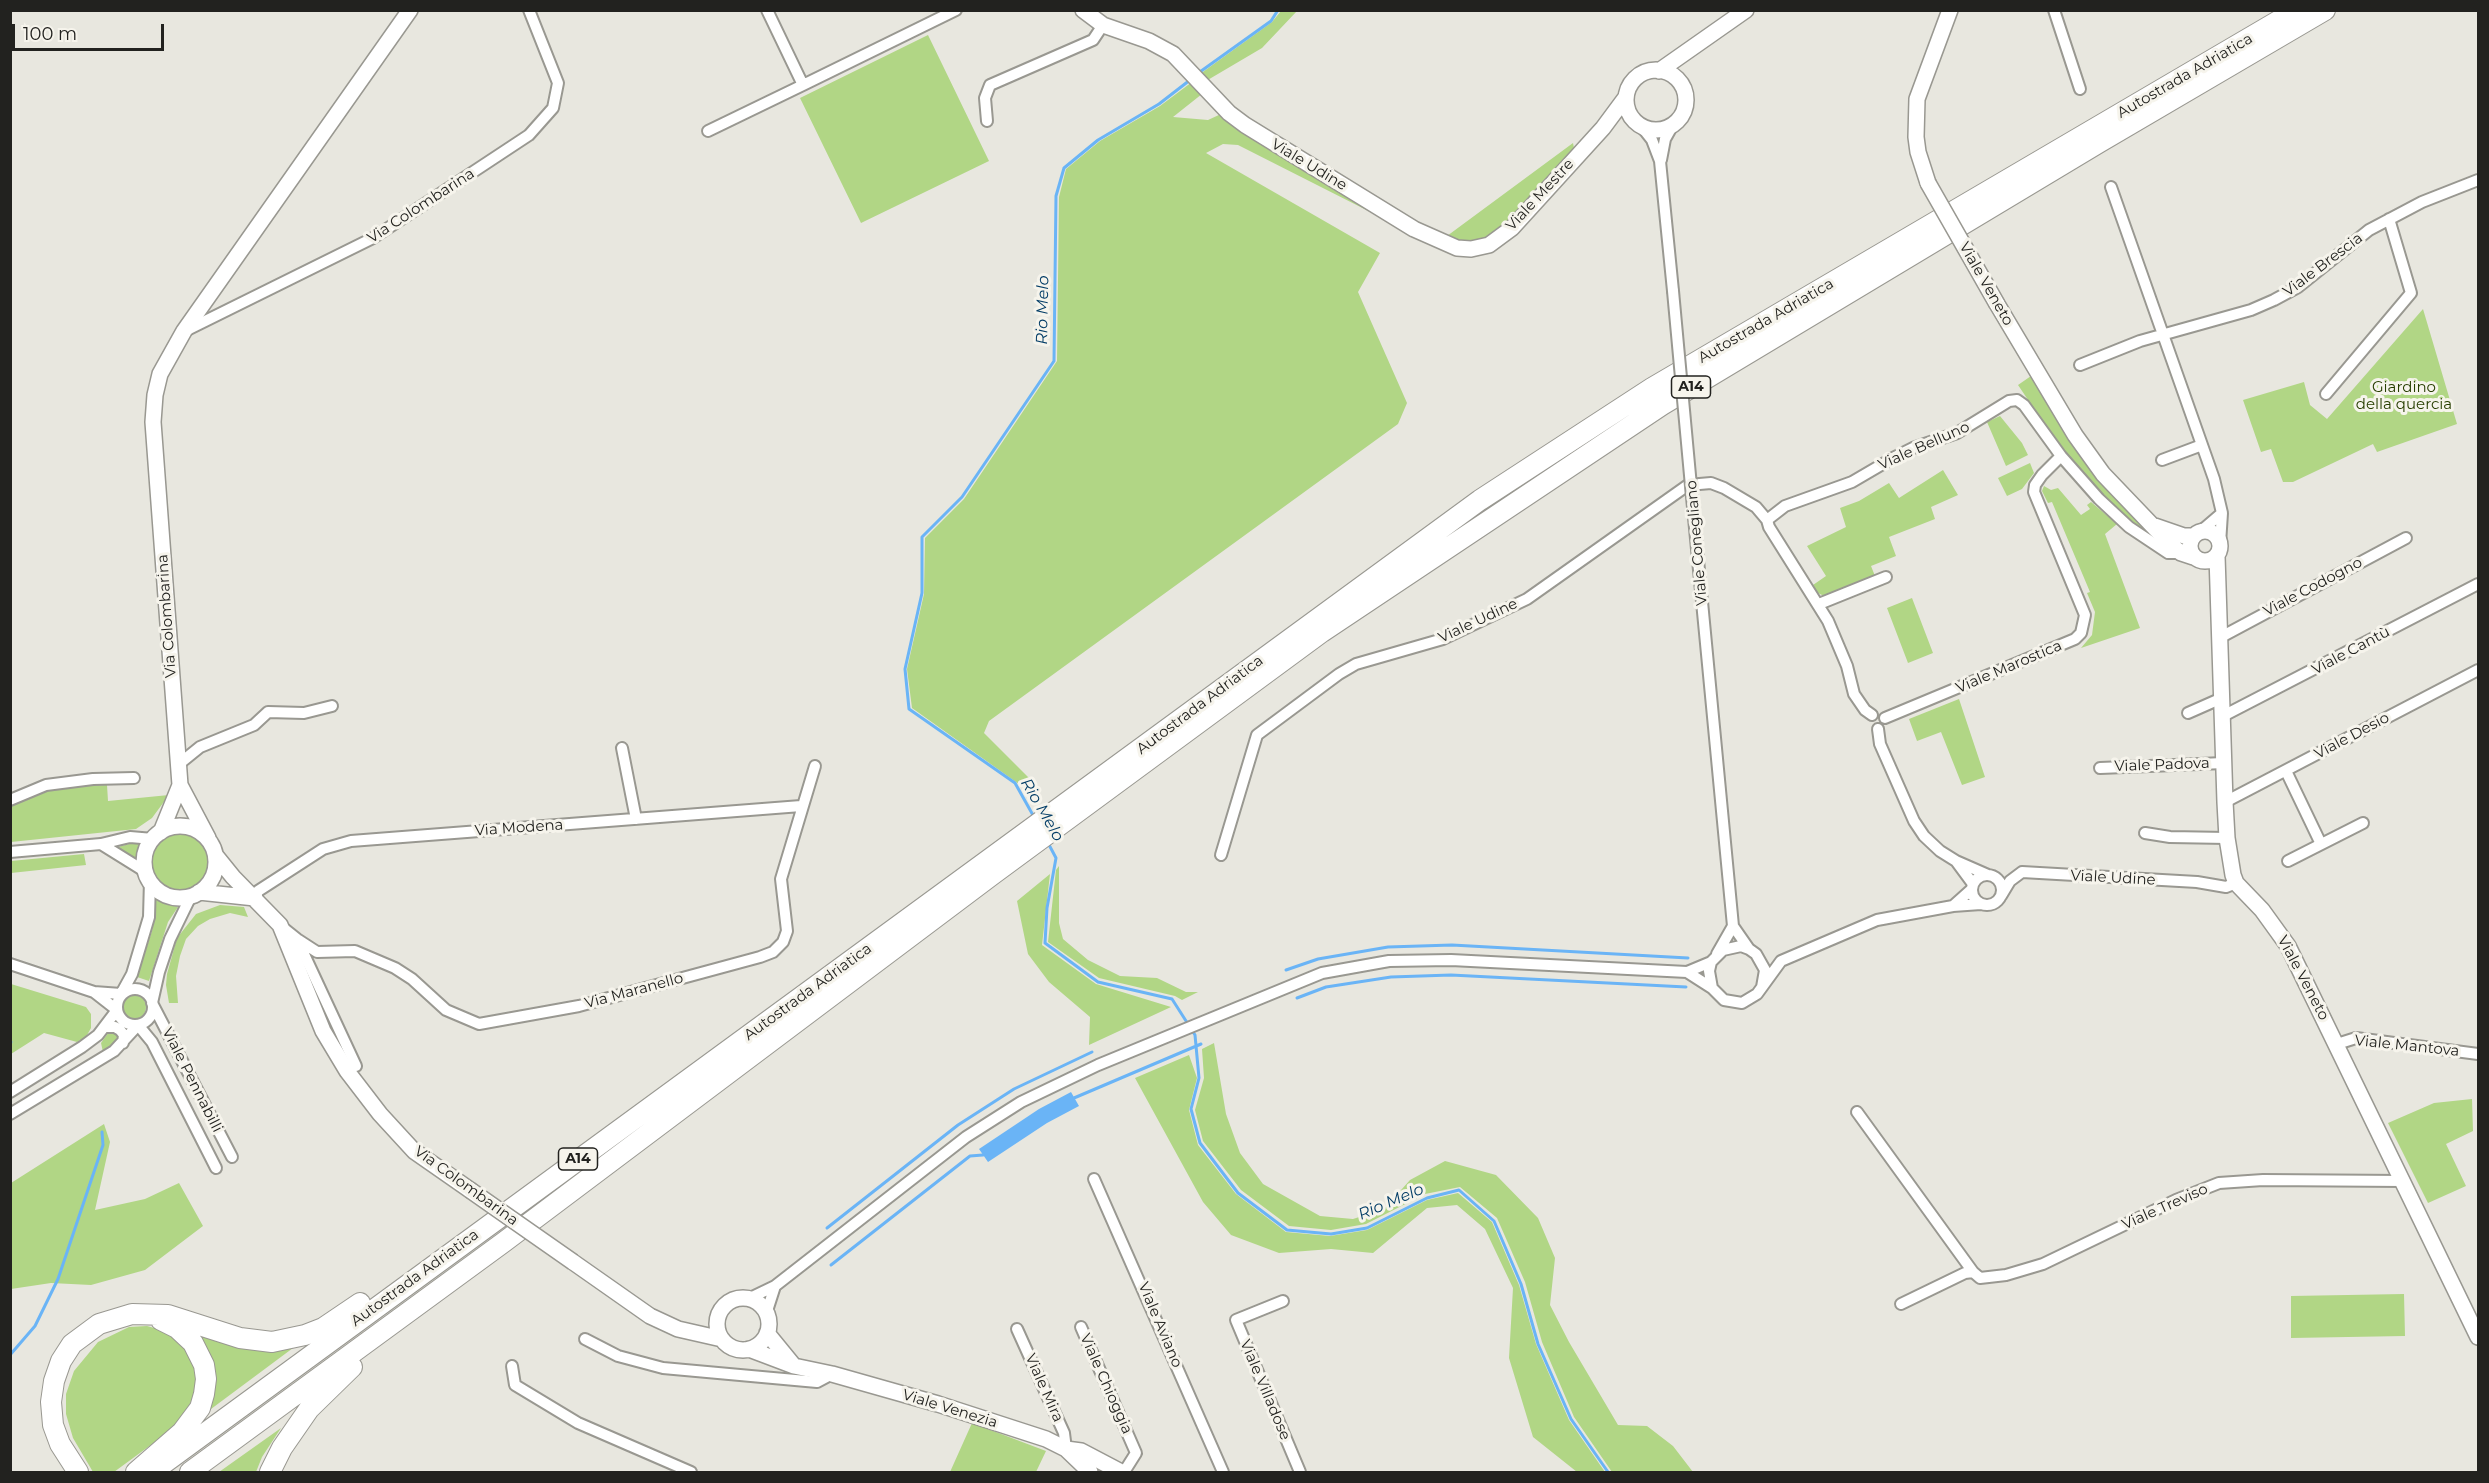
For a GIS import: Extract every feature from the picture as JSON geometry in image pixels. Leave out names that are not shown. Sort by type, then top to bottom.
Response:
[{"type":"highway","name":"Autostrada Adriatica","points":[[152,1473],[492,1222],[1065,805],[1303,627],[1480,500],[1652,388],[2297,10]]},
{"type":"highway","name":"Autostrada Adriatica","points":[[190,1473],[504,1242],[992,875],[1322,632],[1662,405],[2325,10]]},
{"type":"highway","points":[[78,1473],[60,1444],[53,1425],[51,1402],[54,1381],[61,1361],[72,1344],[99,1324],[121,1316],[168,1315],[190,1320],[221,1333],[255,1341],[289,1340],[323,1328],[492,1222]]},
{"type":"highway","points":[[270,1473],[282,1448],[296,1427],[344,1374],[504,1242]]},
{"type":"highway","points":[[136,1473],[171,1443],[192,1420],[200,1408],[206,1379],[204,1365],[187,1335],[166,1322],[144,1314]]},
{"type":"street","name":"Via Colombarina","points":[[317,952],[280,925],[233,877],[214,850],[180,785],[153,422],[155,395],[160,374],[184,331],[410,10]]},
{"type":"street","name":"Via Colombarina","points":[[184,331],[373,238],[529,135],[553,108],[558,83],[530,10]]},
{"type":"street","points":[[767,10],[803,85]]},
{"type":"street","points":[[708,131],[956,10]]},
{"type":"street","name":"Viale Udine","points":[[1083,10],[1103,25],[1149,41],[1173,54],[1229,113],[1245,125],[1434,239]]},
{"type":"street","name":"Viale Mestre","points":[[1434,239],[1457,248],[1471,249],[1489,245],[1512,228],[1603,128],[1626,98],[1630,86],[1637,77],[1647,72],[1659,71],[1746,10]]},
{"type":"street","name":"Viale Veneto","points":[[1950,10],[1917,99],[1916,137],[1918,152],[1928,183],[1997,304],[2091,459],[2124,498],[2180,552],[2208,574],[2220,601]]},
{"type":"street","points":[[2054,10],[2080,89]]},
{"type":"street","points":[[987,121],[985,98],[990,85],[1093,40],[1103,25]]},
{"type":"street","points":[[1679,82],[1693,47]]},
{"type":"street","points":[[1603,128],[1637,123],[1658,130],[1674,123],[1682,115],[1685,103],[1684,92],[1679,82],[1670,74],[1659,71]]},
{"type":"street","points":[[1626,98],[1627,109],[1637,123]]},
{"type":"street","name":"Viale Conegliano","points":[[1637,123],[1652,140],[1660,161],[1733,926],[1753,952]]},
{"type":"street","name":"Viale Conegliano","points":[[1660,161],[1665,139],[1674,123]]},
{"type":"street","name":"Viale Brescia","points":[[2080,365],[2161,334],[2252,310],[2274,300],[2298,286],[2369,230],[2422,202],[2478,180]]},
{"type":"street","name":"Viale Veneto","points":[[2111,187],[2220,498],[2222,513],[2219,550],[2225,802],[2227,838],[2236,883],[2262,910],[2288,946],[2478,1337]]},
{"type":"street","points":[[2326,394],[2411,293],[2389,219]]},
{"type":"street","name":"Viale Belluno","points":[[1767,520],[1774,512],[1785,506],[1852,482],[1913,448],[1957,433],[2009,401],[2017,400],[2025,405],[2061,456],[2099,499],[2140,537],[2180,552]]},
{"type":"street","points":[[2162,460],[2202,445]]},
{"type":"street","name":"Viale Marostica","points":[[1885,717],[2075,639],[2081,633],[2085,615],[2034,492],[2035,485],[2042,475],[2061,456]]},
{"type":"street","name":"Viale Udine","points":[[1221,855],[1257,735],[1356,663],[1443,639],[1527,599],[1688,485],[1711,483],[1724,488],[1756,507],[1767,520]]},
{"type":"street","points":[[2180,552],[2193,534],[2222,513]]},
{"type":"street","points":[[1767,520],[1774,536],[1819,604],[1838,641],[1854,694],[1865,710],[1872,715],[1876,713],[1885,717],[1882,727],[1878,729]]},
{"type":"street","name":"Viale Veneto","points":[[2155,526],[2193,534],[2215,535],[2219,550]]},
{"type":"street","points":[[2180,552],[2189,544],[2193,534]]},
{"type":"street","name":"Viale Codogno","points":[[2221,637],[2406,538]]},
{"type":"street","points":[[2180,552],[2208,562],[2219,550]]},
{"type":"street","points":[[1819,604],[1886,577]]},
{"type":"street","name":"Viale Cantù","points":[[2223,716],[2478,584]]},
{"type":"street","name":"Viale Desio","points":[[2225,802],[2478,670]]},
{"type":"street","points":[[2188,713],[2222,698]]},
{"type":"street","points":[[179,764],[200,747],[254,725],[268,712],[304,713],[332,706]]},
{"type":"street","points":[[1688,972],[1712,988],[1724,1000],[1742,1003],[1757,994],[1781,961],[1877,920],[1953,906],[1994,903],[2001,897],[2000,882],[1956,861],[1940,851],[1924,836],[1914,821],[1883,752],[1878,729],[1870,724],[1872,715]]},
{"type":"street","points":[[622,748],[636,819]]},
{"type":"street","name":"Viale Padova","points":[[2100,768],[2224,763]]},
{"type":"street","name":"Via Maranello","points":[[317,952],[354,951],[395,968],[412,979],[446,1010],[479,1024],[579,1006],[760,957],[772,952],[783,942],[787,931],[781,879],[801,806],[815,766]]},
{"type":"street","points":[[2286,771],[2321,844]]},
{"type":"street","points":[[10,800],[46,785],[93,779],[134,778]]},
{"type":"street","name":"Via Colombarina","points":[[157,835],[180,785]]},
{"type":"street","name":"Via Modena","points":[[255,898],[258,891],[323,849],[351,841],[801,806]]},
{"type":"street","points":[[2288,861],[2363,823]]},
{"type":"street","points":[[10,1114],[114,1051],[138,1025],[148,1019],[153,1009],[159,972],[170,939],[195,894],[213,877],[214,850],[204,835],[183,826],[171,827],[157,835],[147,849],[145,860],[148,876],[149,917],[132,974],[118,999],[117,1010],[118,1016],[127,1023],[138,1025]]},
{"type":"street","points":[[2145,833],[2170,837],[2227,838]]},
{"type":"street","points":[[10,852],[101,844],[130,837],[157,835]]},
{"type":"street","points":[[101,844],[148,876],[157,889],[167,896],[179,898],[195,894],[255,898]]},
{"type":"street","points":[[1956,861],[1973,887],[1974,898],[1981,904]]},
{"type":"street","name":"Viale Udine","points":[[2001,897],[2010,881],[2022,872],[2197,882],[2226,887],[2236,883]]},
{"type":"street","points":[[1953,906],[1973,887],[1979,877],[1988,875]]},
{"type":"street","name":"Via Colombarina","points":[[280,925],[323,1031],[347,1071],[380,1114],[414,1151],[650,1316],[678,1329],[722,1339]]},
{"type":"street","points":[[1712,988],[1709,980],[1714,959],[1733,926]]},
{"type":"street","name":"Via Colombarina","points":[[297,939],[356,1066]]},
{"type":"street","points":[[678,1329],[707,1324],[718,1316],[730,1301],[748,1299],[775,1286],[966,1137],[1022,1102],[1098,1065],[1322,973],[1389,961],[1451,960],[1688,972],[1732,947],[1781,961]]},
{"type":"street","points":[[1753,952],[1765,970],[1762,987]]},
{"type":"street","points":[[10,964],[93,992],[121,994],[137,988],[147,993],[153,1003]]},
{"type":"street","points":[[93,992],[117,1010]]},
{"type":"street","name":"Viale Pennabilli","points":[[153,1003],[232,1157]]},
{"type":"street","points":[[10,1092],[82,1047],[104,1027],[117,1010]]},
{"type":"street","name":"Viale Pennabilli","points":[[138,1025],[152,1042],[216,1168]]},
{"type":"street","points":[[104,1027],[115,1027],[120,1030],[124,1035],[123,1043]]},
{"type":"street","name":"Viale Mantova","points":[[2337,1044],[2356,1038],[2478,1054]]},
{"type":"street","points":[[1857,1112],[1973,1272]]},
{"type":"street","name":"Viale Aviano","points":[[1094,1179],[1223,1473]]},
{"type":"street","name":"Viale Treviso","points":[[1901,1304],[1965,1273],[1973,1272],[1980,1278],[1989,1278],[2043,1264],[2176,1200],[2219,1183],[2263,1180],[2404,1181]]},
{"type":"street","points":[[775,1286],[766,1314],[767,1333],[794,1366]]},
{"type":"street","points":[[748,1299],[759,1304],[766,1314]]},
{"type":"street","name":"Viale Villadose","points":[[1283,1301],[1236,1320],[1300,1473]]},
{"type":"street","points":[[718,1316],[717,1328],[722,1339],[731,1347],[749,1349],[794,1366]]},
{"type":"street","name":"Viale Chioggia","points":[[1081,1327],[1136,1453],[1122,1473]]},
{"type":"street","name":"Viale Mira","points":[[1017,1329],[1064,1433],[1066,1449]]},
{"type":"street","points":[[749,1349],[760,1343],[767,1333]]},
{"type":"street","name":"Viale Venezia","points":[[585,1339],[618,1356],[641,1364],[663,1368],[817,1382],[832,1374]]},
{"type":"street","points":[[512,1366],[515,1385],[578,1422],[691,1473]]},
{"type":"street","name":"Viale Venezia","points":[[794,1366],[832,1374],[938,1404],[1046,1439],[1066,1449],[1090,1473]]},
{"type":"street","name":"Viale Venezia","points":[[1066,1449],[1081,1451],[1122,1473]]},
{"type":"green space","points":[[1281,11],[1297,11],[1262,48],[1206,81],[1200,74],[1272,22]]},
{"type":"green space","points":[[928,35],[989,161],[861,223],[800,98]]},
{"type":"green space","points":[[1192,82],[1202,94],[1173,117],[1208,120],[1221,114],[1396,225],[1238,145],[1223,144],[1206,153],[1380,253],[1358,292],[1407,403],[1398,424],[989,721],[984,733],[1036,785],[1030,792],[912,708],[907,669],[924,594],[925,538],[964,499],[1057,361],[1059,197],[1066,169],[1100,141],[1160,106]]},
{"type":"green space","points":[[1573,143],[1574,148],[1570,155],[1514,219],[1479,240],[1466,241],[1447,236]]},
{"type":"green space","name":"Giardino della quercia","points":[[2423,309],[2457,424],[2377,452],[2373,444],[2293,482],[2283,482],[2271,449],[2261,452],[2243,400],[2304,382],[2310,405],[2327,419]]},
{"type":"green space","points":[[2031,376],[2090,469],[2107,488],[2164,540],[2156,541],[2133,523],[2106,500],[2084,476],[2055,440],[2018,385]]},
{"type":"green space","points":[[2000,416],[2022,443],[2028,455],[2006,466],[1987,422]]},
{"type":"green space","points":[[2030,463],[2034,473],[2022,489],[2007,496],[1998,478]]},
{"type":"green space","points":[[1943,470],[1958,495],[1931,507],[1935,519],[1889,537],[1896,556],[1871,566],[1875,576],[1826,597],[1816,592],[1813,585],[1826,576],[1807,546],[1846,527],[1840,508],[1859,501],[1889,483],[1899,498]]},
{"type":"green space","points":[[2044,486],[2051,490],[2058,488],[2081,515],[2090,509],[2087,505],[2091,502],[2117,524],[2105,534],[2140,628],[2081,648],[2092,635],[2095,612],[2087,593],[2090,592],[2052,502],[2048,503],[2042,491]]},
{"type":"green space","points":[[1912,598],[1933,653],[1908,663],[1887,608]]},
{"type":"green space","points":[[1959,699],[1985,777],[1962,785],[1941,732],[1917,741],[1909,719]]},
{"type":"green space","points":[[107,785],[108,801],[169,795],[152,818],[136,829],[11,842],[10,806],[47,790],[67,786]]},
{"type":"green space","points":[[180,833],[191,835],[204,846],[209,862],[207,873],[196,886],[180,891],[169,889],[156,878],[151,862],[153,851],[164,838]]},
{"type":"green space","points":[[140,841],[136,859],[118,847]]},
{"type":"green space","points":[[84,854],[86,865],[11,873],[11,861]]},
{"type":"green space","points":[[1059,866],[1059,923],[1063,939],[1088,960],[1120,976],[1157,978],[1186,992],[1198,992],[1182,1000],[1175,996],[1099,978],[1048,942],[1056,870]]},
{"type":"green space","points":[[1050,874],[1042,945],[1096,984],[1171,1007],[1089,1045],[1090,1017],[1049,982],[1028,954],[1017,901]]},
{"type":"green space","points":[[154,898],[178,907],[168,922],[149,981],[137,977],[152,931],[155,915]]},
{"type":"green space","points":[[220,905],[244,907],[248,917],[230,913],[210,919],[198,926],[186,939],[176,976],[178,1003],[169,1003],[167,974],[177,938],[196,914]]},
{"type":"green space","points":[[11,984],[86,1007],[91,1014],[91,1028],[86,1037],[77,1042],[44,1033],[11,1054]]},
{"type":"green space","points":[[134,995],[139,996],[145,1002],[145,1012],[139,1018],[134,1019],[129,1018],[123,1012],[122,1007],[123,1002],[129,996]]},
{"type":"green space","points":[[111,1029],[119,1034],[114,1043],[103,1052],[101,1043]]},
{"type":"green space","points":[[1214,1043],[1226,1114],[1240,1153],[1263,1184],[1320,1216],[1353,1219],[1384,1209],[1410,1180],[1445,1161],[1496,1175],[1538,1218],[1555,1258],[1550,1305],[1618,1425],[1647,1426],[1673,1446],[1693,1472],[1612,1472],[1574,1417],[1542,1342],[1525,1282],[1497,1218],[1460,1187],[1425,1194],[1366,1224],[1331,1230],[1289,1226],[1241,1190],[1203,1141],[1195,1110],[1204,1078],[1202,1049]]},
{"type":"green space","points":[[1189,1055],[1197,1078],[1189,1110],[1198,1145],[1236,1194],[1286,1232],[1330,1236],[1367,1230],[1427,1200],[1458,1193],[1492,1222],[1519,1285],[1536,1344],[1569,1420],[1605,1472],[1577,1472],[1533,1437],[1509,1358],[1513,1288],[1485,1229],[1457,1205],[1427,1208],[1373,1253],[1331,1249],[1279,1253],[1231,1235],[1203,1202],[1135,1078]]},
{"type":"green space","points":[[2472,1099],[2473,1131],[2446,1144],[2466,1186],[2428,1203],[2388,1123],[2434,1103]]},
{"type":"green space","points":[[104,1124],[110,1142],[95,1210],[145,1199],[179,1183],[203,1226],[145,1270],[91,1285],[51,1283],[11,1289],[11,1183]]},
{"type":"green space","points":[[2404,1294],[2405,1336],[2291,1338],[2291,1296]]},
{"type":"green space","points":[[147,1326],[165,1331],[180,1342],[191,1357],[196,1375],[194,1394],[187,1411],[175,1426],[159,1439],[114,1472],[93,1472],[73,1438],[66,1414],[66,1394],[74,1371],[98,1342],[129,1327]]},
{"type":"green space","points":[[195,1332],[269,1350],[293,1348],[207,1412],[215,1389],[214,1367],[204,1342]]},
{"type":"green space","points":[[972,1423],[1046,1451],[1036,1472],[950,1472]]},
{"type":"green space","points":[[281,1428],[262,1457],[256,1472],[219,1472]]},
{"type":"water","points":[[1071,1092],[1079,1106],[1047,1123],[988,1162],[979,1149],[1039,1109]]},
{"type":"waterway","name":"Rio Melo","points":[[1197,74],[1271,21],[1278,10]]},
{"type":"waterway","name":"Rio Melo","points":[[1034,817],[1015,783],[909,709],[905,669],[922,593],[922,537],[962,497],[1054,361],[1056,196],[1064,168],[1098,140],[1159,104],[1190,80]]},
{"type":"waterway","name":"Rio Melo","points":[[1047,841],[1056,858],[1047,908],[1045,943],[1098,982],[1172,999],[1195,1035],[1199,1078],[1191,1109],[1200,1143],[1238,1193],[1287,1230],[1331,1234],[1367,1228],[1427,1198],[1459,1190],[1494,1221],[1521,1284],[1538,1344],[1571,1419],[1608,1472]]},
{"type":"waterway","points":[[1286,970],[1318,959],[1388,947],[1452,945],[1688,958]]},
{"type":"waterway","points":[[1297,998],[1326,987],[1391,977],[1451,975],[1686,987]]},
{"type":"waterway","points":[[1074,1098],[1201,1044]]},
{"type":"waterway","points":[[827,1228],[958,1125],[1014,1089],[1092,1052]]},
{"type":"waterway","points":[[10,1355],[35,1326],[58,1279],[103,1145],[102,1132]]},
{"type":"waterway","points":[[831,1265],[970,1156],[983,1155]]}]
